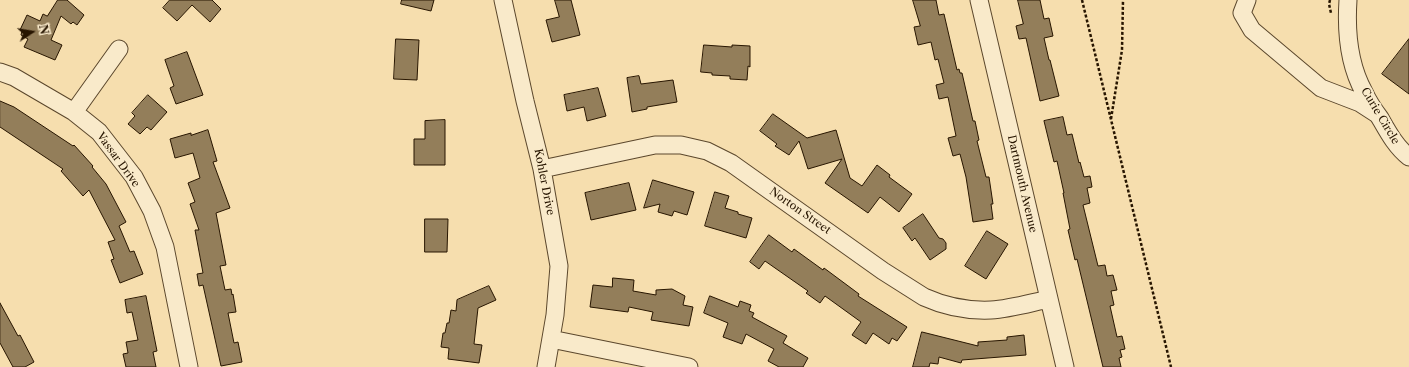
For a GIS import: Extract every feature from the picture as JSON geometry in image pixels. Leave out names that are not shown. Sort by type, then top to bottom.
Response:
[{"type":"street","name":"Kohler Drive","points":[[503,0],[525,101],[542,169],[559,266],[555,315],[546,367]]},
{"type":"street","name":"Dartmouth Avenue","points":[[979,0],[1065,367]]},
{"type":"street","points":[[1247,0],[1242,14],[1252,30],[1321,88],[1360,103],[1377,114]]},
{"type":"street","name":"Curie Circle","points":[[1348,0],[1347,22],[1351,58],[1363,91],[1388,133],[1403,152],[1409,157]]},
{"type":"street","points":[[74,112],[119,49]]},
{"type":"street","name":"Vassar Drive","points":[[0,72],[14,77],[74,112],[100,132],[134,177],[152,211],[165,247],[189,367]]},
{"type":"street","name":"Norton Street","points":[[542,169],[655,145],[681,145],[707,151],[731,163],[883,271],[924,297],[960,309],[991,310],[1049,299]]},
{"type":"street","points":[[551,340],[688,367]]},
{"type":"path","points":[[1082,0],[1171,367]]},
{"type":"path","points":[[1111,122],[1122,50],[1123,0]]},
{"type":"building","points":[[58,0],[67,0],[84,15],[77,25],[73,22],[71,24],[61,16],[51,40],[62,45],[55,60],[24,47],[28,39],[21,35],[22,31],[20,30],[27,15],[40,21],[43,14],[47,16]]},
{"type":"building","points":[[170,0],[212,0],[221,9],[210,22],[192,5],[177,21],[163,8]]},
{"type":"building","points":[[402,0],[434,0],[431,11],[401,4]]},
{"type":"building","points":[[555,0],[571,0],[580,35],[552,42],[546,20],[559,17]]},
{"type":"building","points":[[913,0],[936,0],[939,15],[944,14],[957,70],[959,69],[960,73],[962,73],[973,121],[975,121],[979,140],[977,141],[986,177],[989,177],[993,204],[991,204],[993,219],[973,222],[966,177],[960,154],[953,156],[948,138],[956,136],[948,97],[939,99],[936,85],[944,83],[938,59],[935,60],[931,42],[918,45],[914,27],[920,26]]},
{"type":"building","points":[[1018,0],[1040,0],[1044,19],[1049,18],[1053,36],[1044,38],[1059,96],[1040,101],[1026,38],[1019,39],[1016,26],[1023,24]]},
{"type":"building","points":[[396,39],[419,40],[417,80],[394,79]]},
{"type":"building","points":[[1409,39],[1409,94],[1382,74]]},
{"type":"building","points":[[704,45],[732,47],[732,45],[750,46],[750,67],[748,66],[747,80],[730,79],[730,76],[712,75],[712,73],[701,72]]},
{"type":"building","points":[[187,52],[203,95],[176,104],[170,88],[174,86],[165,60]]},
{"type":"building","points":[[639,76],[641,84],[673,80],[677,102],[647,107],[647,109],[632,112],[627,78]]},
{"type":"building","points":[[598,88],[606,116],[587,121],[584,107],[567,111],[564,95]]},
{"type":"building","points":[[148,95],[167,112],[151,130],[147,127],[140,134],[128,124],[135,116],[132,113]]},
{"type":"building","points":[[0,101],[14,107],[73,146],[74,145],[93,166],[92,167],[106,184],[126,222],[119,226],[130,252],[134,251],[143,274],[120,283],[111,260],[114,259],[108,242],[115,240],[89,190],[83,196],[61,171],[63,169],[0,127]]},
{"type":"building","points":[[773,114],[807,138],[836,130],[850,178],[862,186],[877,165],[890,175],[889,177],[912,194],[899,212],[880,197],[868,213],[825,183],[842,159],[808,169],[799,141],[789,155],[775,146],[777,144],[760,131]]},
{"type":"building","points":[[1063,117],[1067,135],[1072,134],[1084,177],[1090,176],[1092,187],[1087,188],[1090,203],[1083,205],[1098,266],[1105,265],[1107,276],[1113,275],[1117,290],[1111,291],[1114,305],[1110,306],[1117,337],[1122,336],[1125,349],[1120,350],[1122,357],[1119,358],[1121,367],[1103,367],[1077,259],[1075,260],[1068,230],[1070,229],[1057,161],[1054,162],[1044,121]]},
{"type":"building","points":[[445,120],[445,165],[414,165],[414,139],[425,139],[425,121]]},
{"type":"building","points":[[208,130],[217,161],[213,162],[230,208],[216,213],[226,265],[220,266],[225,290],[231,289],[232,295],[233,294],[236,312],[228,313],[234,343],[238,342],[242,362],[221,366],[203,285],[199,286],[197,274],[203,273],[195,230],[199,230],[190,204],[195,202],[188,183],[200,178],[193,153],[175,158],[170,139]]},
{"type":"building","points":[[653,180],[694,192],[687,215],[674,211],[672,216],[658,212],[660,204],[644,208]]},
{"type":"building","points":[[629,183],[636,210],[591,220],[585,193]]},
{"type":"building","points":[[715,192],[729,196],[725,208],[752,218],[746,238],[705,226]]},
{"type":"building","points":[[923,214],[939,238],[943,239],[946,243],[946,249],[930,260],[915,238],[912,241],[903,228]]},
{"type":"building","points":[[425,219],[448,219],[447,252],[425,252]]},
{"type":"building","points":[[987,231],[1008,244],[986,279],[965,266]]},
{"type":"building","points":[[769,235],[792,252],[794,249],[823,270],[824,268],[859,294],[858,296],[907,327],[897,341],[892,338],[889,344],[873,333],[866,344],[852,335],[861,322],[825,296],[820,303],[806,293],[808,291],[765,261],[759,269],[750,262]]},
{"type":"building","points":[[613,278],[634,280],[633,291],[656,295],[656,290],[672,289],[685,296],[683,305],[693,307],[689,326],[651,320],[653,312],[629,307],[628,312],[590,307],[593,285],[612,287]]},
{"type":"building","points":[[489,286],[496,300],[478,308],[474,344],[482,345],[479,363],[448,359],[449,348],[441,347],[443,333],[445,333],[447,323],[449,323],[451,310],[456,311],[457,300]]},
{"type":"building","points":[[146,296],[157,351],[153,352],[156,367],[126,367],[123,354],[128,353],[126,342],[138,340],[132,312],[127,313],[125,300]]},
{"type":"building","points":[[710,296],[738,307],[740,301],[751,305],[749,311],[754,313],[752,317],[787,336],[783,343],[808,358],[803,367],[779,367],[768,361],[774,349],[746,334],[742,344],[723,337],[728,323],[704,313]]},
{"type":"building","points":[[0,303],[18,336],[20,335],[34,362],[25,367],[13,367],[0,343]]},
{"type":"building","points":[[922,332],[978,346],[978,342],[1007,340],[1007,337],[1024,335],[1026,355],[962,360],[961,363],[939,357],[938,364],[930,363],[929,367],[913,367]]}]
